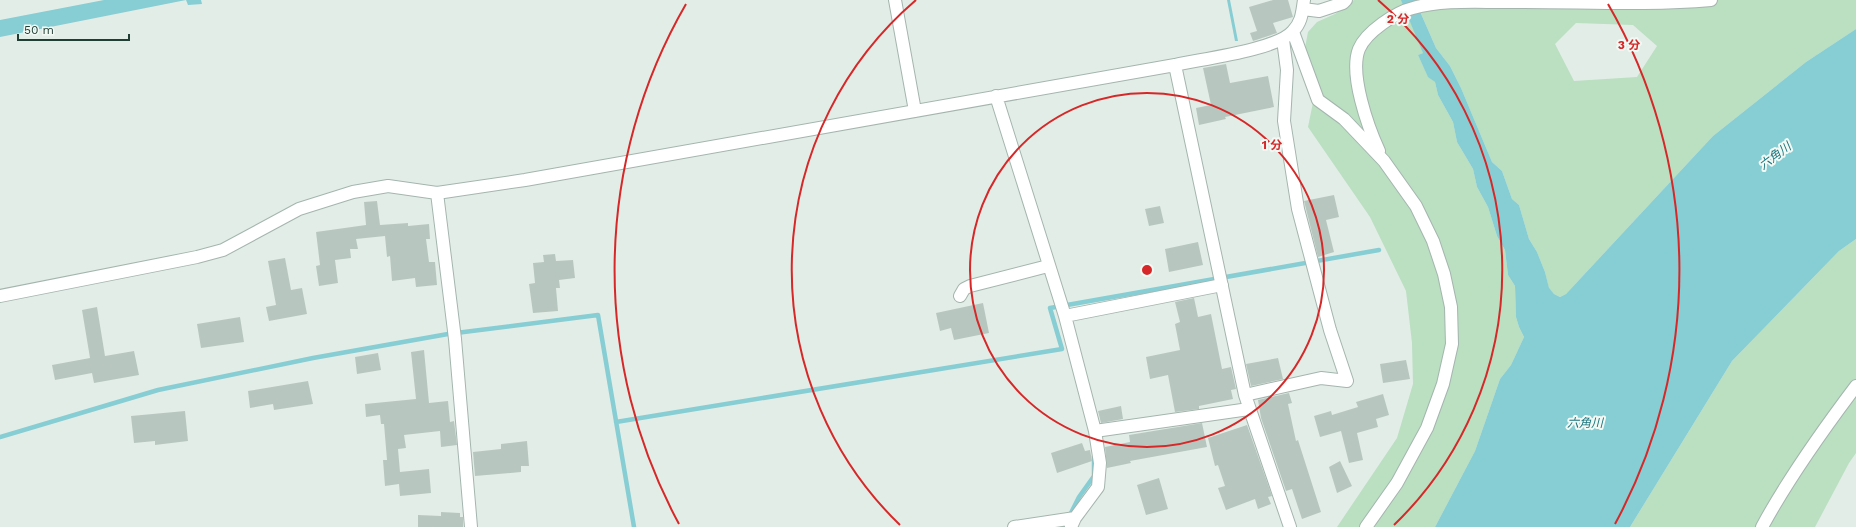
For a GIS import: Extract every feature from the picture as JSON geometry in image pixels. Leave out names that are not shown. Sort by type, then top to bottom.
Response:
[{"type":"street","points":[[895,0],[915,111]]},
{"type":"street","points":[[0,296],[210,254],[223,250],[255,234],[299,209],[353,192],[388,186],[437,194],[533,179],[1175,65],[1261,47],[1283,40],[1293,32],[1301,20],[1303,4],[1319,12],[1343,3],[1346,0]]},
{"type":"street","points":[[1384,161],[1371,133],[1359,94],[1356,63],[1359,48],[1375,29],[1396,14],[1436,2],[1565,0],[1678,3],[1711,0]]},
{"type":"street","points":[[1293,32],[1318,100],[1344,119],[1384,161],[1416,206],[1433,242],[1444,274],[1451,307],[1452,344],[1444,384],[1427,428],[1397,483],[1366,527]]},
{"type":"street","points":[[1245,395],[1321,378],[1347,381],[1311,261],[1298,209],[1284,120],[1287,70],[1283,40]]},
{"type":"street","points":[[1175,65],[1245,395],[1290,527]]},
{"type":"street","points":[[996,96],[1064,314],[1095,431],[1100,463],[1098,487],[1070,521],[1014,527]]},
{"type":"street","points":[[437,194],[454,332],[471,527]]},
{"type":"street","points":[[960,296],[964,289],[970,286],[1048,266]]},
{"type":"street","points":[[1064,314],[1221,281]]},
{"type":"street","points":[[1762,527],[1819,435],[1856,386]]},
{"type":"street","points":[[1095,431],[1249,409]]},
{"type":"green space","points":[[1354,0],[1856,0],[1856,29],[1806,62],[1713,136],[1566,294],[1560,297],[1549,289],[1545,272],[1537,252],[1529,239],[1519,205],[1512,199],[1502,171],[1492,162],[1461,88],[1450,66],[1436,48],[1416,2],[1423,53],[1418,55],[1428,76],[1435,82],[1438,95],[1453,122],[1457,142],[1473,169],[1477,187],[1488,207],[1497,236],[1505,250],[1508,275],[1515,286],[1516,317],[1524,337],[1511,365],[1500,379],[1475,451],[1435,527],[1337,527],[1397,438],[1413,384],[1412,343],[1406,291],[1370,217],[1308,127],[1317,83],[1304,53],[1308,32],[1317,22],[1335,14]],"holes":[[[1576,23],[1633,25],[1657,46],[1637,77],[1574,81],[1555,44]]]},
{"type":"green space","points":[[1856,239],[1856,453],[1849,463],[1815,527],[1630,527],[1732,361],[1839,251]]},
{"type":"water","points":[[104,0],[186,0],[0,37],[0,20]]},
{"type":"water","points":[[186,0],[201,0],[202,4],[188,5]]},
{"type":"water","points":[[1227,0],[1230,0],[1238,41],[1235,41]]},
{"type":"water","name":"六角川","points":[[1401,0],[1415,0],[1436,48],[1450,66],[1461,88],[1492,162],[1502,171],[1512,199],[1519,205],[1529,239],[1537,252],[1545,272],[1549,288],[1554,294],[1560,297],[1566,294],[1713,136],[1806,62],[1856,29],[1856,239],[1839,251],[1732,361],[1630,527],[1435,527],[1475,451],[1500,379],[1511,365],[1524,337],[1516,317],[1515,286],[1508,275],[1505,250],[1497,236],[1488,207],[1477,187],[1473,169],[1457,142],[1453,122],[1438,95],[1435,82],[1428,77],[1418,55],[1423,53]]},
{"type":"building","points":[[1273,0],[1288,0],[1293,17],[1273,23],[1277,33],[1253,41],[1250,33],[1257,31],[1249,7]]},
{"type":"building","points":[[1226,64],[1230,83],[1268,76],[1274,107],[1225,117],[1226,119],[1199,125],[1196,108],[1211,105],[1203,68]]},
{"type":"building","points":[[1334,195],[1339,217],[1326,220],[1334,252],[1318,257],[1304,201]]},
{"type":"building","points":[[377,201],[380,225],[408,223],[408,226],[429,224],[430,239],[426,239],[429,262],[435,262],[437,285],[416,287],[415,278],[392,281],[390,256],[387,257],[385,236],[356,239],[358,249],[350,249],[351,258],[335,260],[338,283],[319,286],[316,266],[320,265],[316,232],[366,225],[364,202]]},
{"type":"building","points":[[1160,206],[1164,223],[1149,226],[1145,209]]},
{"type":"building","points":[[1198,242],[1203,265],[1169,272],[1165,249]]},
{"type":"building","points":[[555,254],[556,261],[573,260],[575,278],[559,280],[560,288],[556,288],[558,311],[533,313],[529,284],[535,283],[533,263],[544,262],[543,255]]},
{"type":"building","points":[[285,258],[291,290],[302,288],[307,314],[269,321],[266,307],[276,305],[268,261]]},
{"type":"building","points":[[1194,298],[1198,317],[1211,314],[1222,369],[1231,367],[1236,389],[1231,390],[1233,399],[1199,406],[1199,409],[1175,412],[1168,375],[1150,379],[1146,357],[1180,350],[1175,324],[1180,322],[1175,302]]},
{"type":"building","points":[[983,303],[989,333],[954,340],[951,328],[940,331],[936,313]]},
{"type":"building","points":[[97,307],[105,356],[134,351],[139,375],[94,383],[92,373],[55,380],[52,365],[90,358],[82,310]]},
{"type":"building","points":[[240,317],[244,342],[201,348],[197,324]]},
{"type":"building","points":[[424,350],[429,403],[448,401],[450,422],[454,421],[457,445],[441,447],[440,431],[404,435],[406,448],[398,449],[400,472],[429,469],[431,493],[400,496],[399,484],[385,486],[383,460],[387,460],[384,424],[381,424],[380,415],[366,417],[365,404],[416,399],[411,352]]},
{"type":"building","points":[[378,353],[381,370],[357,374],[355,357]]},
{"type":"building","points":[[1278,358],[1283,379],[1251,386],[1246,364]]},
{"type":"building","points":[[1406,360],[1410,379],[1383,383],[1380,364]]},
{"type":"building","points":[[308,381],[313,404],[274,410],[273,404],[250,408],[248,391]]},
{"type":"building","points":[[1289,393],[1292,403],[1288,404],[1296,441],[1298,440],[1321,512],[1302,519],[1292,489],[1286,491],[1261,418],[1258,400]]},
{"type":"building","points":[[1383,394],[1389,415],[1376,419],[1378,427],[1357,433],[1363,460],[1349,463],[1341,431],[1320,437],[1314,416],[1331,411],[1332,415],[1358,407],[1356,402]]},
{"type":"building","points":[[1121,406],[1123,419],[1101,423],[1098,411]]},
{"type":"building","points":[[185,411],[188,441],[155,445],[155,441],[134,443],[131,416]]},
{"type":"building","points":[[1202,423],[1207,447],[1130,461],[1131,463],[1107,468],[1105,447],[1130,442],[1129,435]]},
{"type":"building","points":[[1247,425],[1272,496],[1268,497],[1271,504],[1258,509],[1255,499],[1226,510],[1218,488],[1225,486],[1218,465],[1215,466],[1208,438]]},
{"type":"building","points":[[527,441],[529,466],[521,466],[521,472],[475,476],[473,452],[501,449],[501,444]]},
{"type":"building","points":[[1082,443],[1085,451],[1090,450],[1092,461],[1057,473],[1051,453]]},
{"type":"building","points":[[1340,461],[1352,486],[1337,493],[1329,467]]},
{"type":"building","points":[[1159,478],[1168,509],[1146,515],[1137,485]]},
{"type":"building","points":[[441,512],[460,513],[460,517],[463,517],[463,527],[418,527],[418,515],[441,516]]},
{"type":"waterway","points":[[616,422],[1062,349],[1050,308],[1379,250]]},
{"type":"waterway","points":[[0,437],[158,390],[313,358],[448,334],[598,315],[634,527]]},
{"type":"waterway","points":[[1070,515],[1079,497],[1094,476],[1094,456]]}]
